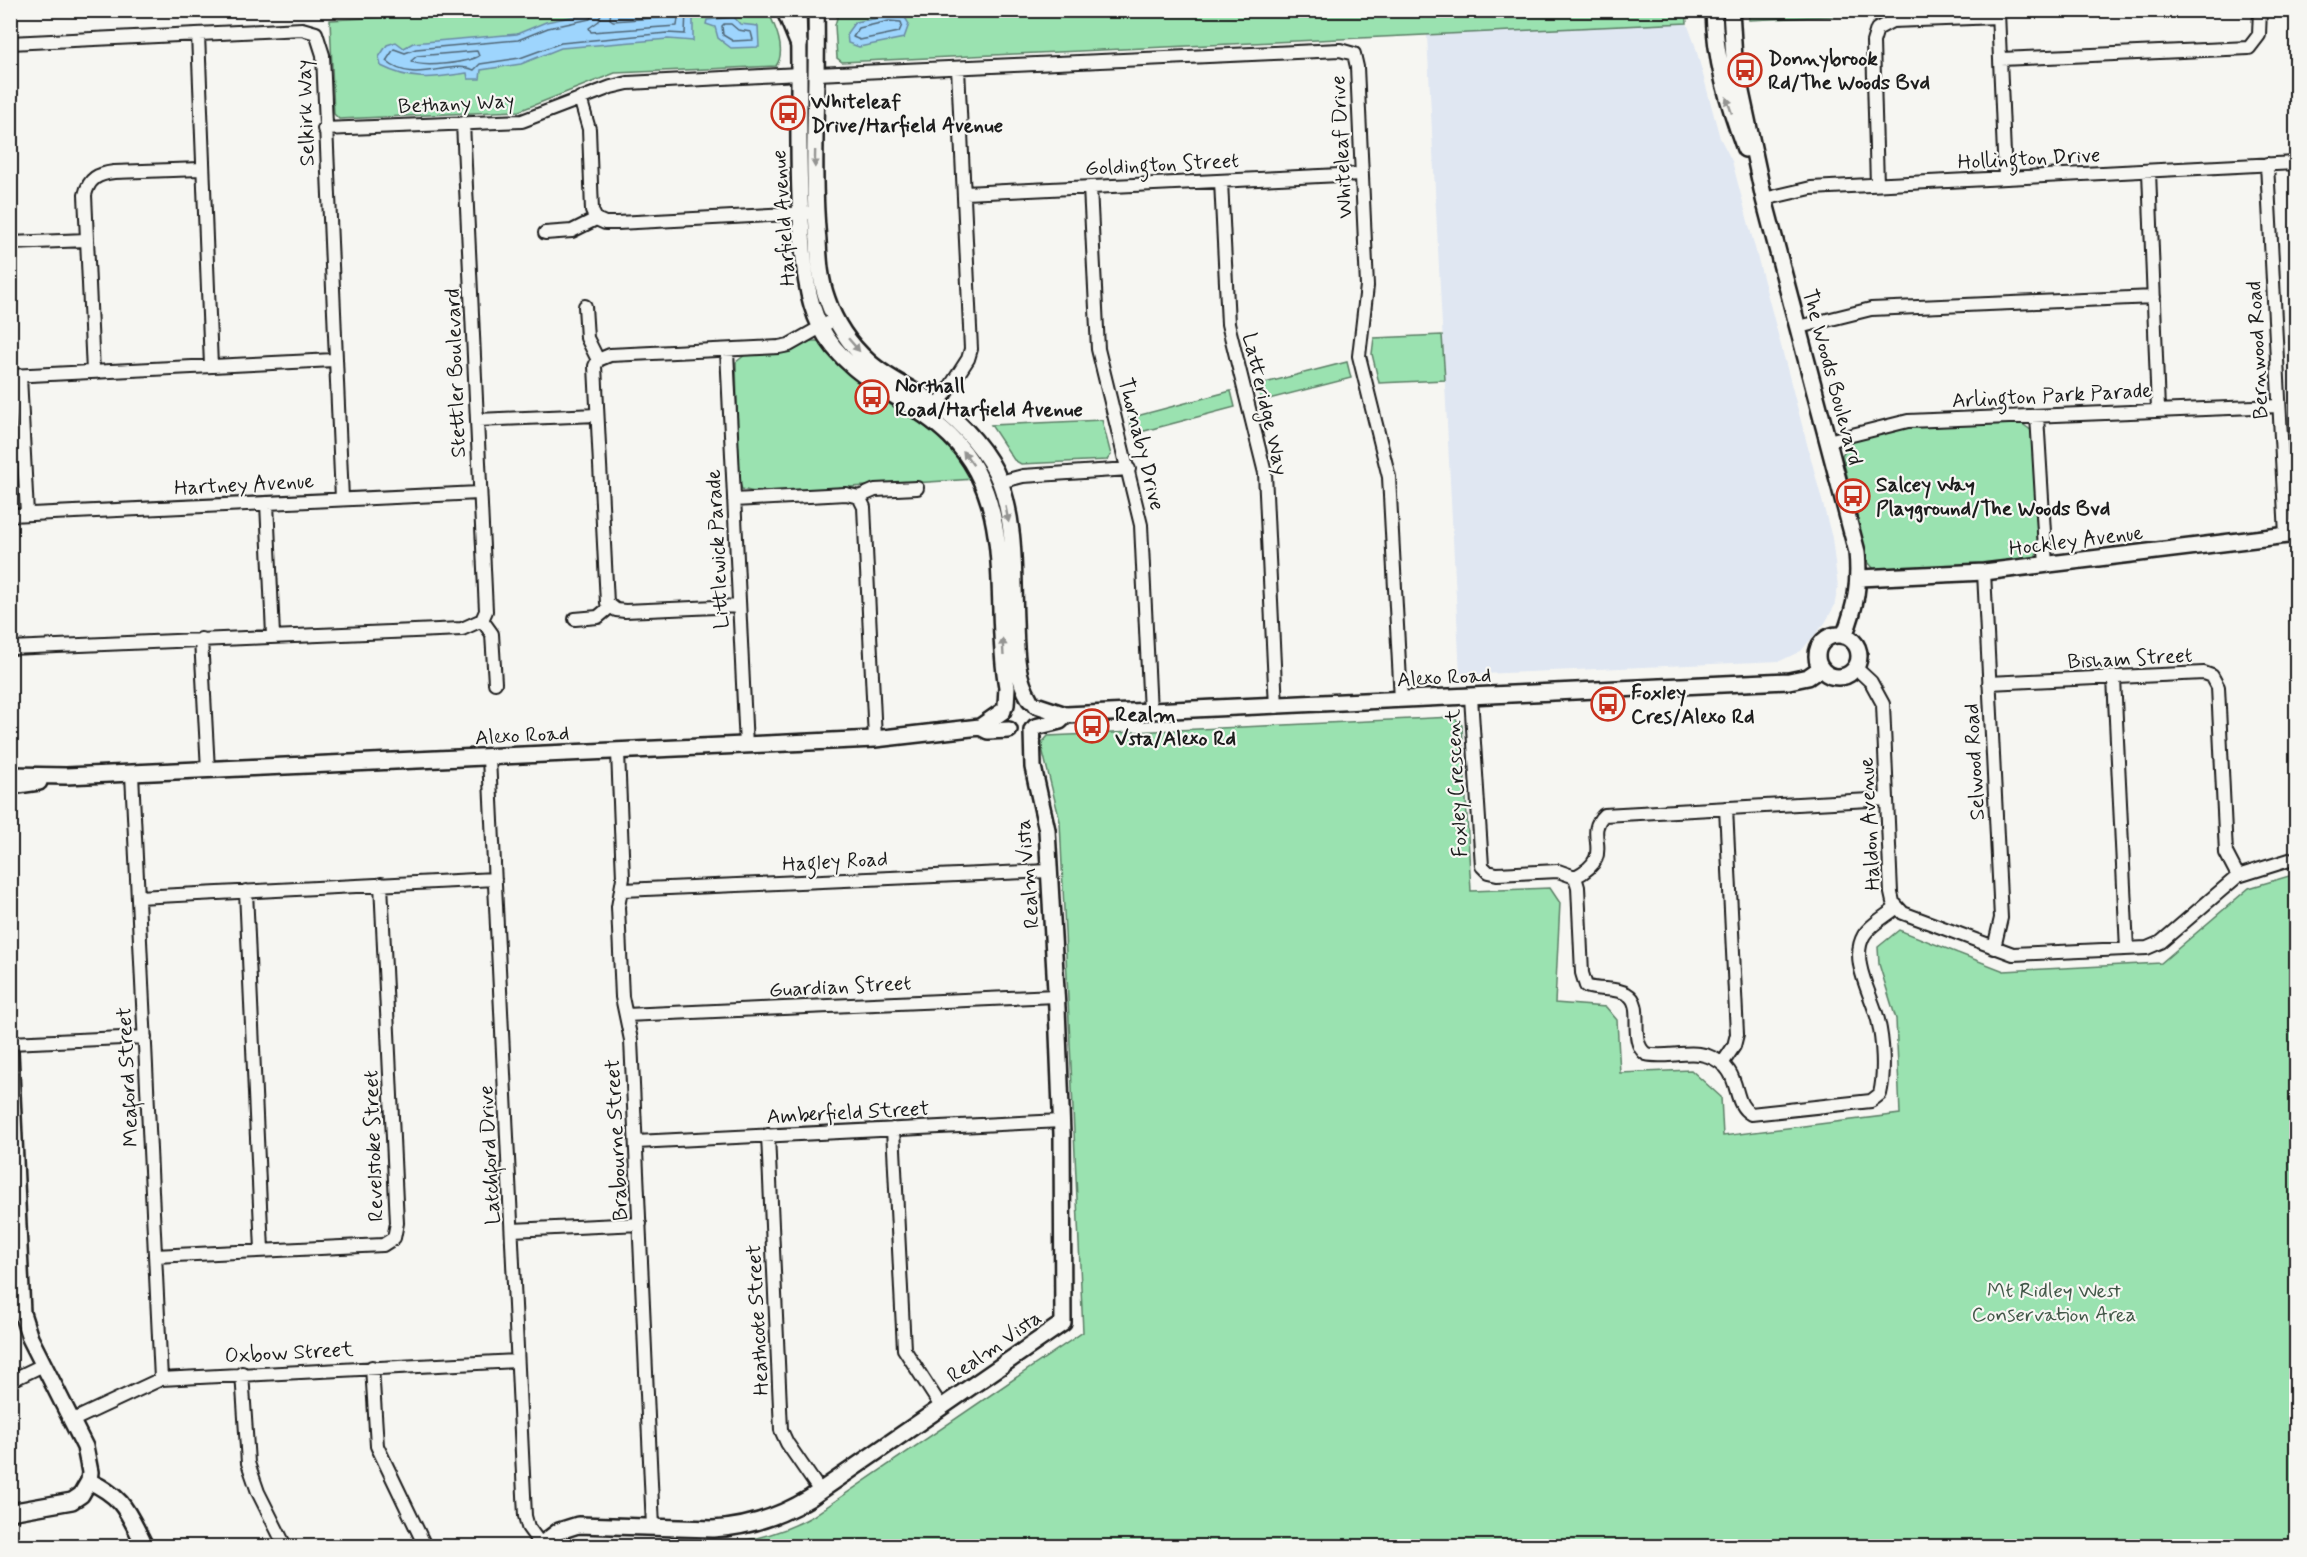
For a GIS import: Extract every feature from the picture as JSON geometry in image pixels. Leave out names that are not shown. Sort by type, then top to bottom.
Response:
[{"type":"main road","points":[[785,10],[799,44]]},
{"type":"street","name":"Harfield Avenue","points":[[798,10],[808,213],[808,289],[820,327],[852,366],[868,381],[928,419],[960,447],[975,467],[990,500],[998,547],[1007,687],[1004,708]]},
{"type":"street","name":"Harfield Avenue","points":[[816,10],[817,74],[808,213],[821,278],[835,319],[849,340],[869,362],[893,381],[938,406],[968,433],[988,458],[1000,482],[1011,534],[1016,662],[1022,687],[1033,703]]},
{"type":"street","name":"The Woods Boulevard","points":[[1714,10],[1719,69],[1727,101],[1764,199]]},
{"type":"street","name":"The Woods Boulevard","points":[[1731,10],[1734,59],[1764,199],[1857,552],[1860,578],[1854,611],[1844,636]]},
{"type":"street","points":[[2001,59],[2249,48],[2259,35],[2260,10]]},
{"type":"street","points":[[1877,185],[1873,42],[1877,29],[1892,21],[1998,14],[2006,178]]},
{"type":"street","name":"Selkirk Way","points":[[10,43],[302,29],[316,33],[322,45],[334,360],[342,499]]},
{"type":"street","points":[[198,34],[201,169],[211,366]]},
{"type":"street","name":"Whiteleaf Drive","points":[[817,74],[1348,51],[1353,54],[1357,67],[1367,286],[1359,356],[1389,477],[1401,700]]},
{"type":"street","points":[[928,419],[968,359],[971,349],[958,68]]},
{"type":"street","name":"Bethany Way","points":[[324,129],[522,121],[580,98],[628,83],[800,74]]},
{"type":"street","points":[[580,98],[587,117],[592,211],[596,219],[605,223],[617,223],[808,213]]},
{"type":"street","name":"Stettler Boulevard","points":[[463,123],[486,611],[482,620],[492,634],[491,664],[495,683]]},
{"type":"street","name":"Hollington Drive","points":[[1764,199],[1811,188],[2296,163]]},
{"type":"street","name":"Bernwood Road","points":[[2267,164],[2279,406],[2291,534]]},
{"type":"street","points":[[93,372],[85,195],[92,179],[114,172],[201,169]]},
{"type":"street","points":[[2149,171],[2158,410]]},
{"type":"street","name":"Goldington Street","points":[[964,192],[1361,174]]},
{"type":"street","name":"Latteridge Way","points":[[1221,181],[1228,324],[1265,472],[1276,707]]},
{"type":"street","name":"Thornaby Drive","points":[[1090,187],[1098,349],[1141,525],[1150,712]]},
{"type":"street","points":[[545,233],[572,231],[596,219]]},
{"type":"street","points":[[10,243],[87,240]]},
{"type":"street","points":[[1799,327],[1871,309],[2154,297]]},
{"type":"street","points":[[585,306],[587,338],[598,360],[594,371],[605,596],[610,607]]},
{"type":"street","points":[[598,360],[610,355],[727,351],[789,345],[835,319]]},
{"type":"street","name":"Littlewick Parade","points":[[727,351],[746,746]]},
{"type":"street","points":[[27,514],[15,376],[334,360]]},
{"type":"street","name":"Arlington Park Parade","points":[[1828,441],[1908,421],[2279,406]]},
{"type":"street","points":[[478,420],[597,415]]},
{"type":"street","points":[[2037,416],[2046,565]]},
{"type":"street","points":[[1000,482],[1023,476],[1129,469]]},
{"type":"street","points":[[734,500],[846,494],[859,497],[875,490],[916,488]]},
{"type":"street","name":"Hartney Avenue","points":[[10,515],[479,493]]},
{"type":"street","points":[[859,497],[864,507],[874,739]]},
{"type":"street","points":[[267,503],[273,635]]},
{"type":"street","name":"Hockley Avenue","points":[[1860,578],[1984,572],[2291,534]]},
{"type":"street","name":"Selwood Road","points":[[1984,572],[2001,918],[1994,948]]},
{"type":"street","points":[[610,607],[625,610],[739,606]]},
{"type":"street","points":[[574,619],[598,617],[610,607]]},
{"type":"street","points":[[10,648],[273,635],[462,629],[482,620]]},
{"type":"street","points":[[1834,635],[1844,636],[1856,645],[1858,660],[1856,668],[1842,676],[1827,674],[1821,668],[1818,660],[1821,645],[1834,635]]},
{"type":"street","points":[[201,639],[208,770]]},
{"type":"street","name":"Alexo Road","points":[[1033,703],[1066,715],[1276,707],[1789,681],[1808,677],[1821,668]]},
{"type":"street","name":"Haldon Avenue","points":[[1856,668],[1871,682],[1883,704],[1891,893],[1896,908],[1903,913],[2013,954],[2156,946],[2238,876],[2296,858]]},
{"type":"street","name":"Bisham Street","points":[[1989,683],[2204,673],[2212,676],[2218,687],[2226,853],[2238,876]]},
{"type":"street","points":[[2114,678],[2127,949]]},
{"type":"street","points":[[1015,698],[1033,703],[1039,717],[1033,728],[1012,731],[1004,708],[1015,698]]},
{"type":"street","name":"Foxley Crescent","points":[[1471,698],[1482,866],[1488,872],[1497,874],[1558,871],[1575,877]]},
{"type":"street","name":"Alexo Road","points":[[10,775],[132,774],[874,739],[980,727],[1004,708]]},
{"type":"street","name":"Alexo Road","points":[[1033,728],[1060,721],[1066,715]]},
{"type":"street","name":"Alexo Road","points":[[980,727],[988,731],[1012,731]]},
{"type":"street","name":"Realm Vista","points":[[540,1546],[559,1531],[578,1525],[713,1529],[753,1524],[778,1515],[820,1491],[1063,1323],[1062,1121],[1056,996],[1045,816],[1033,767],[1033,728]]},
{"type":"street","name":"Realm Vista","points":[[1012,731],[1033,767]]},
{"type":"street","name":"Brabourne Street","points":[[618,752],[623,890],[618,907],[622,997],[631,1040],[653,1527]]},
{"type":"street","name":"Latchford Drive","points":[[489,758],[526,1522],[540,1546]]},
{"type":"street","name":"Meaford Street","points":[[132,774],[161,1379]]},
{"type":"street","name":"Alexo Road","points":[[11,786],[66,776]]},
{"type":"street","points":[[10,779],[11,786]]},
{"type":"street","points":[[1887,799],[1604,815],[1598,822],[1595,863],[1590,869],[1575,877],[1578,887],[1582,973],[1586,986],[1624,993],[1632,998],[1638,1044],[1646,1054],[1705,1055],[1722,1064],[1733,1076],[1741,1107],[1750,1114],[1770,1114],[1875,1099],[1881,1088],[1880,1028],[1863,975],[1860,949],[1864,935],[1870,928],[1896,908]]},
{"type":"street","points":[[1722,1064],[1734,1046],[1737,1034],[1726,808]]},
{"type":"street","name":"Hagley Road","points":[[623,890],[1049,871]]},
{"type":"street","points":[[138,897],[495,879]]},
{"type":"street","name":"Revelstoke Street","points":[[155,1256],[383,1245],[394,1238],[396,1232],[381,884]]},
{"type":"street","points":[[246,891],[262,1250]]},
{"type":"street","name":"Guardian Street","points":[[626,1015],[1056,996]]},
{"type":"street","points":[[10,1043],[144,1037]]},
{"type":"street","points":[[10,1051],[15,1257],[22,1313],[30,1338],[88,1455],[88,1481],[81,1495],[72,1501],[10,1512]]},
{"type":"street","name":"Amberfield Street","points":[[636,1142],[1062,1121]]},
{"type":"street","points":[[893,1129],[904,1349],[942,1408]]},
{"type":"street","name":"Heathcote Street","points":[[768,1135],[781,1430],[787,1443],[820,1491]]},
{"type":"street","points":[[512,1230],[640,1224]]},
{"type":"street","name":"Oxbow Street","points":[[71,1421],[161,1379],[242,1373],[518,1361]]},
{"type":"street","points":[[10,1381],[43,1365]]},
{"type":"street","points":[[372,1367],[377,1446],[425,1546]]},
{"type":"street","points":[[242,1373],[248,1463],[258,1492],[285,1546]]},
{"type":"street","points":[[88,1481],[120,1500],[145,1546]]},
{"type":"shaded area","points":[[1687,23],[1720,138],[1732,161],[1832,538],[1838,587],[1834,607],[1825,623],[1801,651],[1780,661],[1460,675],[1427,35]]},
{"type":"green space","points":[[514,10],[768,11],[779,38],[779,60],[776,66],[615,73],[519,111],[339,119],[334,114],[330,20]]},
{"type":"green space","points":[[1748,10],[1938,11],[1749,20]]},
{"type":"green space","points":[[839,11],[1686,11],[1687,23],[842,62],[837,58],[835,25]]},
{"type":"green space","points":[[1442,335],[1445,380],[1379,383],[1372,354],[1374,338]]},
{"type":"green space","points":[[808,341],[820,341],[825,344],[865,389],[941,436],[960,457],[974,479],[758,493],[742,489],[739,482],[736,362],[745,355],[788,351]]},
{"type":"green space","points":[[1347,362],[1351,378],[1261,401],[1257,385]]},
{"type":"green space","points":[[1231,391],[1235,407],[1133,434],[1129,418]]},
{"type":"green space","points":[[1102,420],[1111,455],[1107,460],[1021,464],[1014,460],[991,425]]},
{"type":"green space","points":[[2021,423],[2032,431],[2038,550],[2035,557],[2005,564],[1956,569],[1907,571],[1874,569],[1868,562],[1842,455],[1851,441],[1901,428]]},
{"type":"green space","name":"Mt Ridley West Conservation Area","points":[[1453,717],[1462,725],[1471,891],[1550,888],[1560,903],[1555,1003],[1606,1007],[1617,1020],[1620,1073],[1691,1070],[1721,1097],[1723,1136],[1900,1114],[1896,1019],[1879,964],[1878,947],[1899,930],[2004,971],[2161,963],[2249,888],[2296,874],[2296,1546],[567,1546],[581,1542],[670,1545],[729,1543],[758,1538],[786,1529],[813,1516],[1083,1332],[1060,821],[1041,744],[1048,736]]},
{"type":"water","points":[[601,11],[686,11],[693,13],[693,41],[668,39],[561,48],[521,64],[481,70],[480,79],[468,79],[467,73],[433,77],[403,75],[381,66],[379,57],[387,45],[396,42],[404,48],[413,43],[517,34],[546,22]]},
{"type":"water","points":[[903,14],[909,24],[904,38],[859,47],[848,43],[847,33],[855,22]]},
{"type":"water","points":[[734,17],[740,24],[758,26],[759,47],[731,48],[718,38],[715,27],[706,24],[707,20]]},
{"type":"place","name":"Donnybrook Rd/The Woods Bvd","points":[[1745,70]]},
{"type":"place","name":"Whiteleaf Drive/Harfield Avenue","points":[[788,113]]},
{"type":"place","name":"Northall Road/Harfield Avenue","points":[[872,397]]},
{"type":"place","name":"Salcey Way Playground/The Woods Bvd","points":[[1853,496]]},
{"type":"place","name":"Foxley Cres/Alexo Rd","points":[[1608,704]]},
{"type":"place","name":"Realm Vsta/Alexo Rd","points":[[1092,726]]}]
